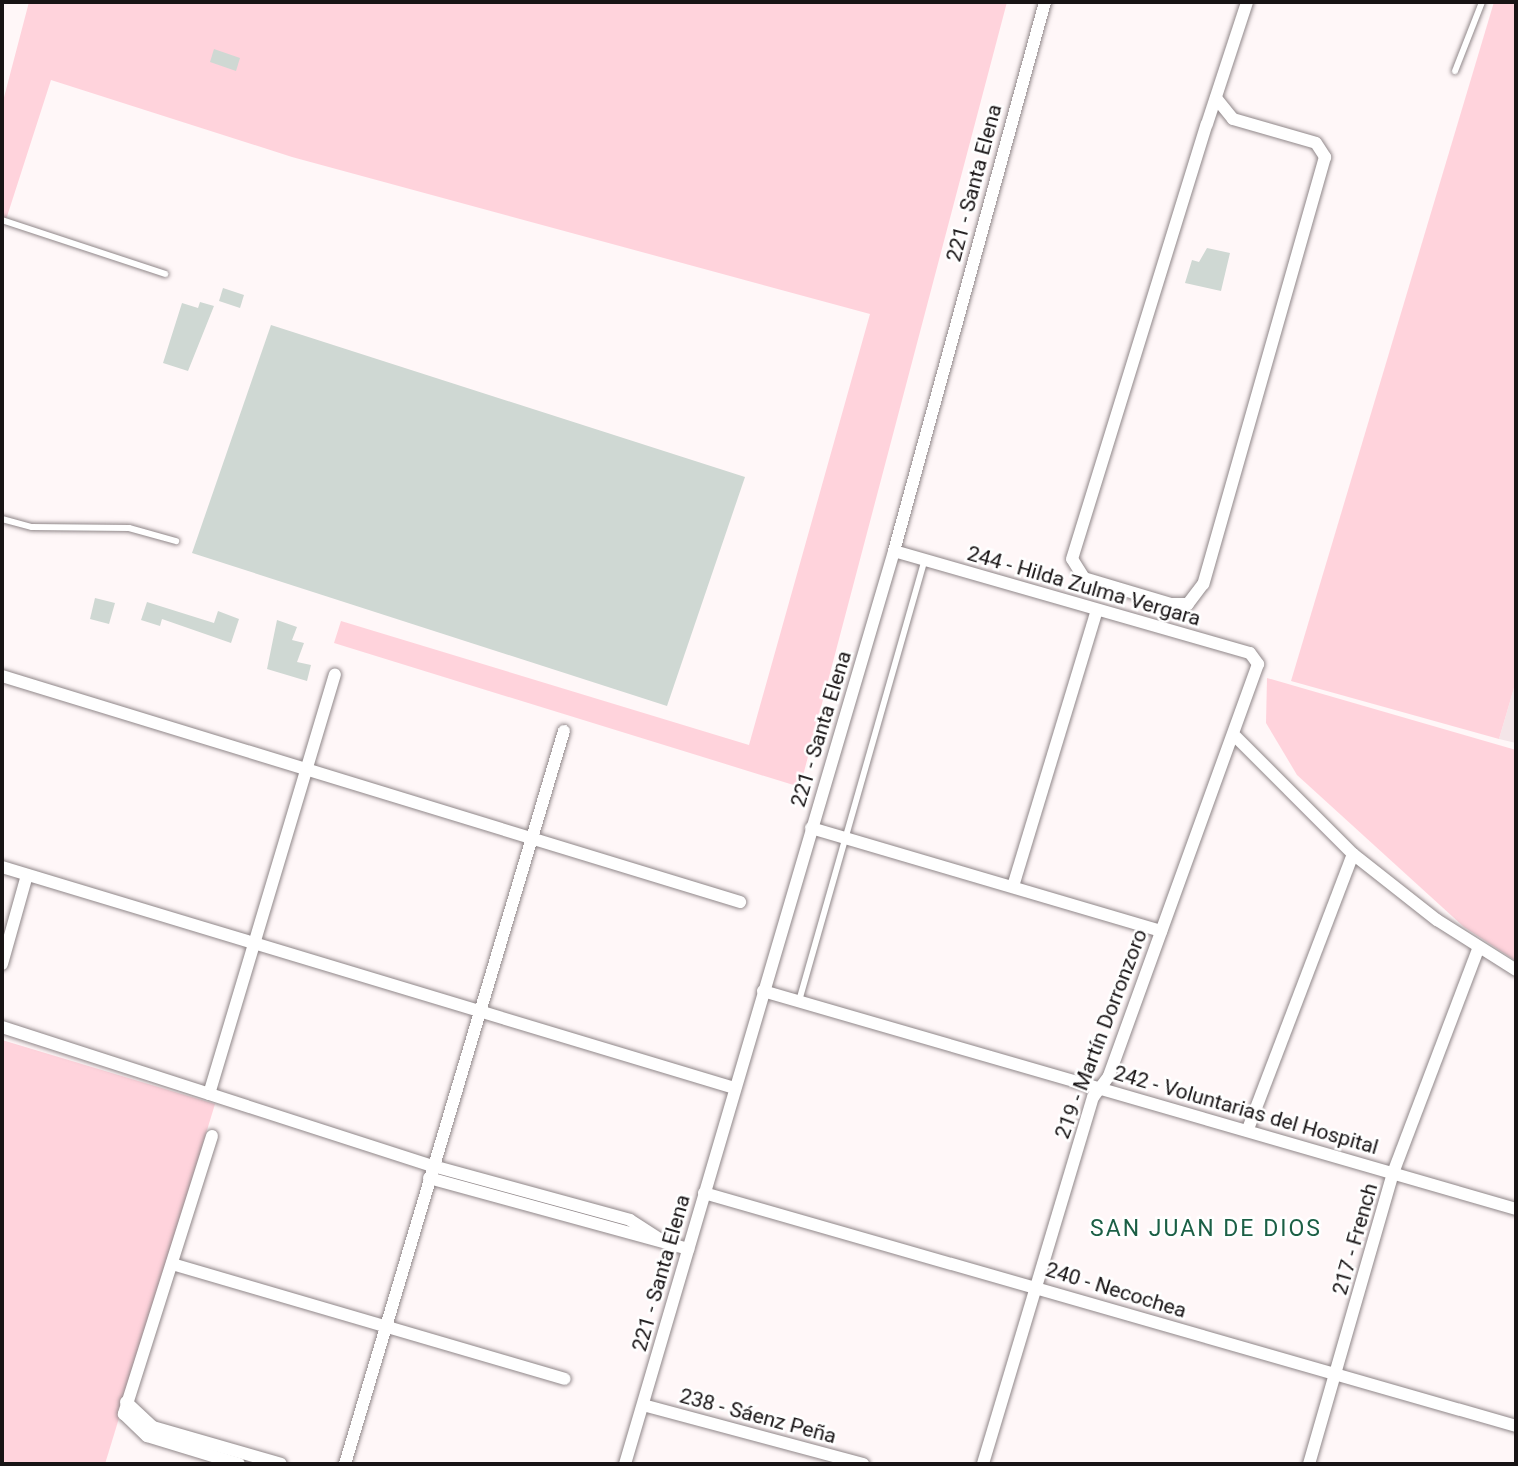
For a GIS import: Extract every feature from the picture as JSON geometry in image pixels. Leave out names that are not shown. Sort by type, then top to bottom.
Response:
[{"type":"street","name":"221 - Santa Elena","points":[[625,1464],[894,551],[1045,2]]},
{"type":"street","points":[[1216,98],[1233,119],[1316,143],[1325,157],[1203,584],[1180,605],[1084,578],[1072,559],[1216,98],[1247,2]]},
{"type":"street","name":"244 - Hilda Zulma Vergara","points":[[894,551],[1250,653],[1258,664]]},
{"type":"street","points":[[1014,883],[1097,610]]},
{"type":"street","name":"219 - Martín Dorronzoro","points":[[983,1464],[1036,1286],[1101,1087],[1236,737],[1258,664]]},
{"type":"street","points":[[209,1094],[251,942],[335,675]]},
{"type":"street","points":[[2,676],[307,765],[740,902]]},
{"type":"street","points":[[345,1464],[564,731]]},
{"type":"street","points":[[1236,737],[1353,853],[1478,949],[1516,970]]},
{"type":"street","points":[[811,828],[1014,883],[1161,930]]},
{"type":"street","points":[[1248,1129],[1353,853]]},
{"type":"street","points":[[2,867],[734,1088]]},
{"type":"street","points":[[2,964],[27,875]]},
{"type":"street","name":"217 - French","points":[[1309,1464],[1393,1173],[1478,949]]},
{"type":"street","name":"242 - Voluntarias del Hospital","points":[[763,991],[1248,1129],[1516,1209]]},
{"type":"street","points":[[2,1027],[209,1094],[431,1172],[630,1220],[662,1240],[688,1249]]},
{"type":"street","points":[[212,1136],[126,1402],[134,1431],[239,1464]]},
{"type":"street","name":"240 - Necochea","points":[[704,1193],[1036,1286],[1516,1426]]},
{"type":"street","points":[[172,1264],[564,1379]]},
{"type":"street","points":[[126,1402],[153,1427],[281,1464]]},
{"type":"street","name":"238 - Sáenz Peña","points":[[643,1405],[863,1464]]},
{"type":"lane","points":[[1455,71],[1482,2]]},
{"type":"lane","points":[[2,220],[165,274]]},
{"type":"lane","points":[[2,519],[32,527],[129,528],[176,541]]},
{"type":"lane","points":[[799,1001],[925,559]]},
{"type":"shaded area","points":[[29,2],[1007,2],[800,787],[334,643],[341,621],[749,745],[870,314],[292,157],[51,80],[2,232],[2,105]]},
{"type":"shaded area","points":[[1494,2],[1516,2],[1516,681],[1499,739],[1291,681]]},
{"type":"shaded area","points":[[1267,678],[1516,750],[1516,961],[1464,927],[1297,775],[1266,723]]},
{"type":"shaded area","points":[[1516,681],[1516,743],[1499,739]]},
{"type":"shaded area","points":[[2,1040],[215,1104],[105,1464],[2,1464]]},
{"type":"building","points":[[214,49],[240,58],[236,71],[210,62]]},
{"type":"building","points":[[1207,248],[1230,253],[1221,291],[1185,283],[1192,260],[1199,262]]},
{"type":"building","points":[[223,288],[244,295],[240,308],[219,301]]},
{"type":"building","points":[[200,302],[214,306],[188,371],[163,363],[182,303],[198,308]]},
{"type":"building","points":[[271,325],[745,477],[667,706],[192,553]]},
{"type":"building","points":[[95,598],[115,603],[109,624],[90,619]]},
{"type":"building","points":[[147,602],[214,623],[218,611],[239,619],[231,643],[162,619],[160,626],[141,620]]},
{"type":"building","points":[[277,620],[297,627],[292,640],[304,643],[297,662],[311,665],[307,681],[267,669]]},
{"type":"district","name":"SAN JUAN DE DIOS","points":[[1206,1229]]}]
